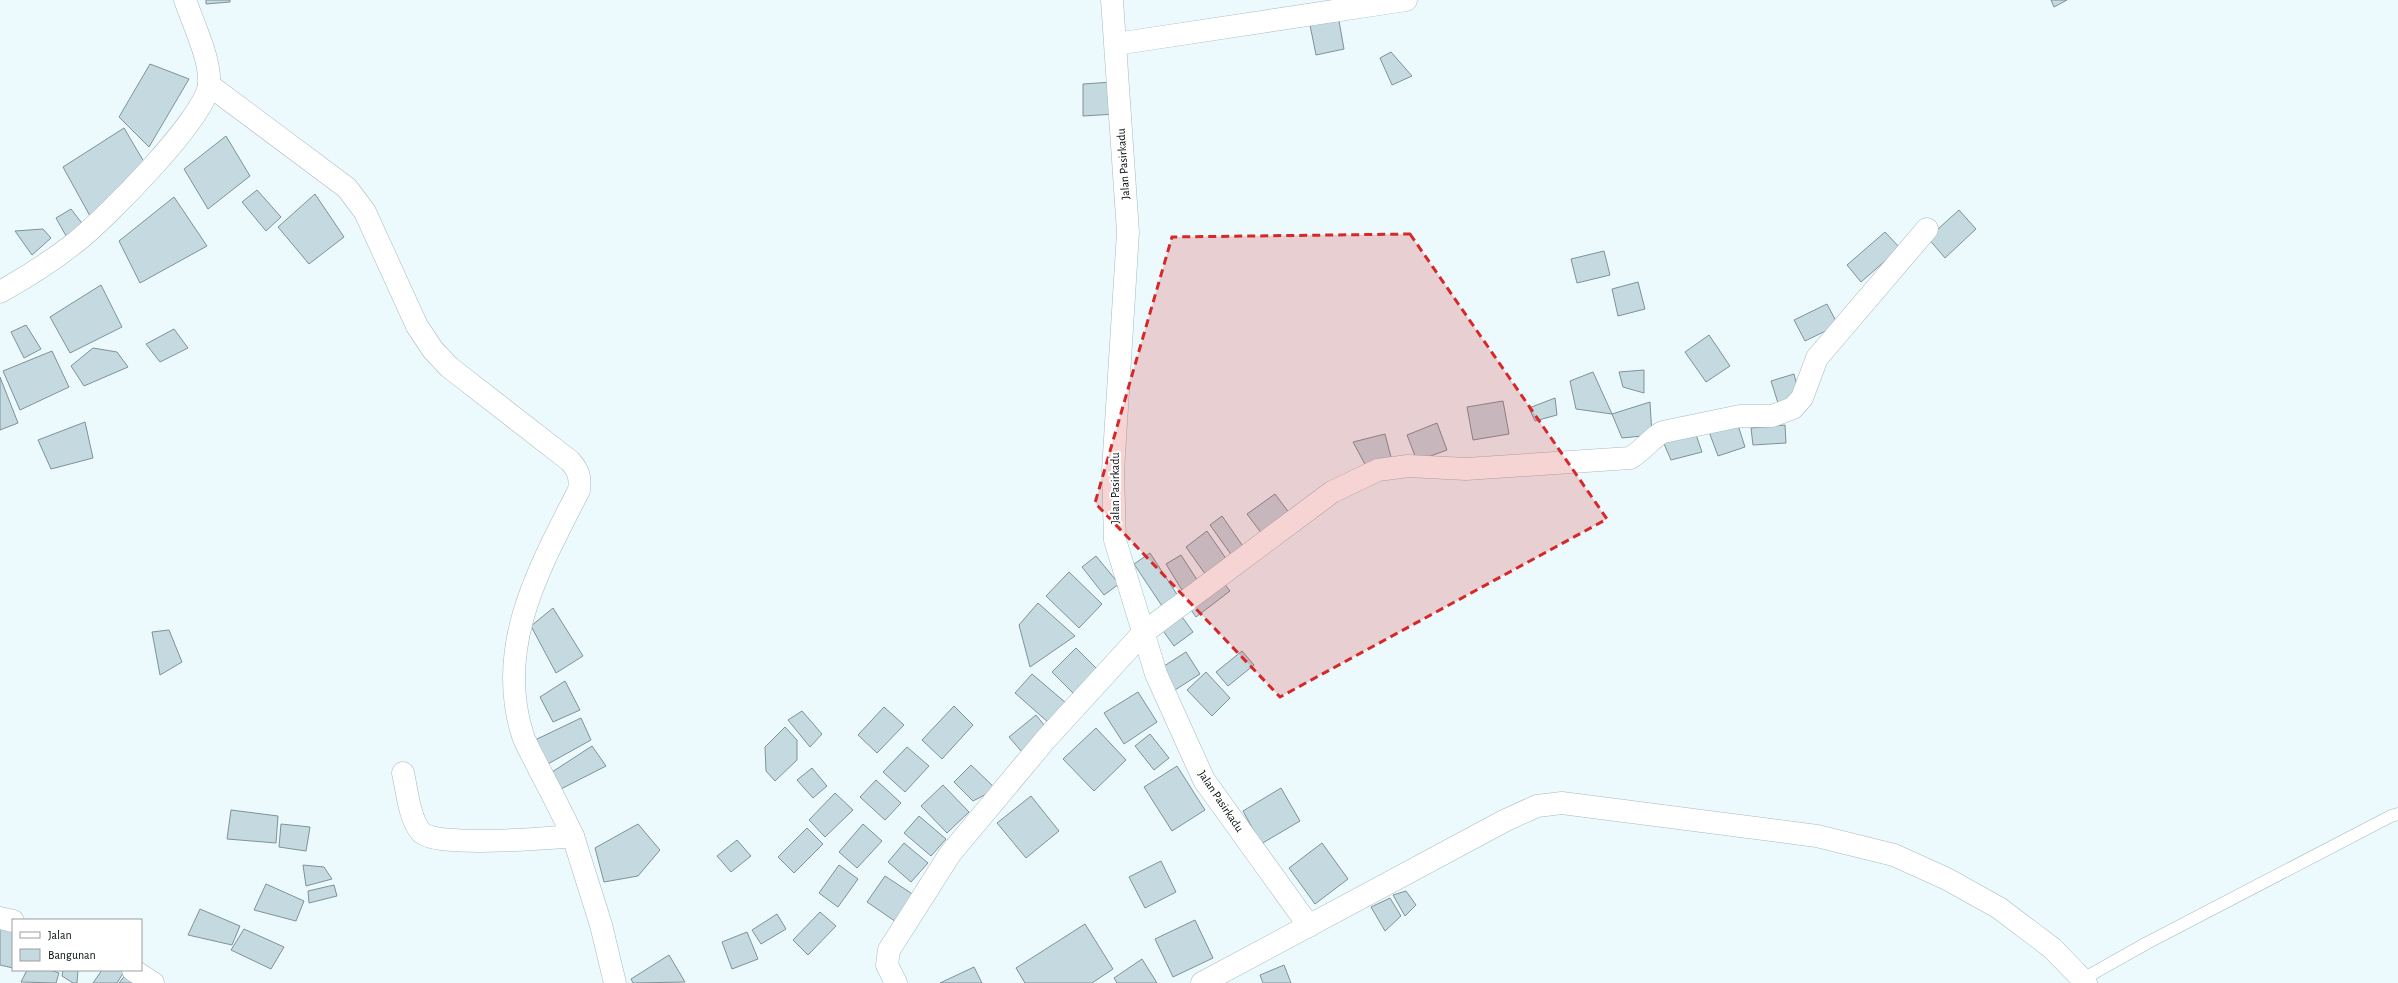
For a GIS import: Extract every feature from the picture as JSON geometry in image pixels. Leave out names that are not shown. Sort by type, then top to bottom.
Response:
[{"type":"street","points":[[0,292],[29,276],[58,255],[107,215],[183,131],[209,85],[209,69],[185,0]]},
{"type":"street","name":"Jalan Pasirkadu","points":[[1112,0],[1128,232],[1113,471],[1116,540],[1156,674],[1204,780],[1309,926]]},
{"type":"street","points":[[1116,44],[1406,0]]},
{"type":"street","points":[[209,85],[347,188],[366,212],[417,326],[433,350],[449,366],[570,461],[577,469],[581,479],[579,490],[540,566],[526,600],[519,632],[514,668],[514,698],[523,737],[573,836],[601,925],[615,983]]},
{"type":"street","points":[[896,983],[887,965],[889,950],[950,854],[1046,739],[1143,633],[1332,492],[1378,470],[1408,466],[1466,469],[1630,458],[1640,452],[1658,434],[1663,432],[1740,416],[1760,417],[1786,412],[1802,398],[1817,358],[1927,229]]},
{"type":"street","points":[[403,773],[414,818],[420,831],[432,838],[510,841],[573,836]]},
{"type":"street","points":[[1202,983],[1506,820],[1536,806],[1562,803],[1817,836],[1894,855],[1947,879],[1999,908],[2052,948],[2084,981]]},
{"type":"street","points":[[0,918],[12,921]]},
{"type":"street","points":[[135,971],[153,983]]},
{"type":"lane","points":[[2084,981],[2154,939],[2398,814]]},
{"type":"highlighted area","points":[[1410,234],[1607,519],[1280,697],[1095,503],[1172,237]]},
{"type":"building","points":[[206,0],[230,0],[230,2],[206,4]]},
{"type":"building","points":[[2051,0],[2067,0],[2054,7]]},
{"type":"building","points":[[1339,21],[1344,49],[1316,55],[1310,25]]},
{"type":"building","points":[[1391,52],[1412,76],[1392,85],[1380,58]]},
{"type":"building","points":[[150,64],[189,79],[149,147],[119,117]]},
{"type":"building","points":[[1113,82],[1116,114],[1083,116],[1083,84]]},
{"type":"building","points":[[124,128],[147,167],[90,216],[63,167]]},
{"type":"building","points":[[226,136],[250,176],[208,209],[184,169]]},
{"type":"building","points":[[257,190],[281,217],[266,231],[242,202]]},
{"type":"building","points":[[315,194],[344,237],[309,264],[278,227]]},
{"type":"building","points":[[174,197],[207,246],[140,283],[119,241]]},
{"type":"building","points":[[71,209],[88,231],[69,241],[56,218]]},
{"type":"building","points":[[1959,210],[1976,229],[1945,258],[1928,238]]},
{"type":"building","points":[[43,229],[51,238],[32,255],[15,231]]},
{"type":"building","points":[[1885,232],[1900,248],[1861,282],[1847,265]]},
{"type":"building","points":[[1604,251],[1610,275],[1577,283],[1571,259]]},
{"type":"building","points":[[1638,282],[1645,309],[1618,316],[1612,289]]},
{"type":"building","points":[[101,285],[122,327],[70,353],[50,317]]},
{"type":"building","points":[[1827,304],[1838,325],[1805,341],[1794,320]]},
{"type":"building","points":[[26,325],[41,349],[24,358],[11,332]]},
{"type":"building","points":[[174,329],[188,348],[160,362],[146,344]]},
{"type":"building","points":[[1709,335],[1730,366],[1706,382],[1685,352]]},
{"type":"building","points":[[93,348],[117,352],[128,367],[84,386],[71,366]]},
{"type":"building","points":[[52,351],[69,387],[20,410],[3,371]]},
{"type":"building","points":[[1644,370],[1644,393],[1623,387],[1619,372]]},
{"type":"building","points":[[1593,372],[1612,414],[1576,409],[1570,381]]},
{"type":"building","points":[[1794,374],[1800,397],[1778,403],[1771,381]]},
{"type":"building","points":[[0,377],[18,423],[0,430]]},
{"type":"building","points":[[1555,398],[1557,415],[1535,421],[1529,408]]},
{"type":"building","points":[[1503,401],[1509,434],[1473,440],[1467,407]]},
{"type":"building","points":[[1650,402],[1652,435],[1622,438],[1612,414]]},
{"type":"building","points":[[1736,419],[1745,447],[1718,456],[1708,429]]},
{"type":"building","points":[[85,422],[93,458],[51,469],[38,440]]},
{"type":"building","points":[[1437,423],[1447,450],[1417,461],[1407,435]]},
{"type":"building","points":[[1785,425],[1786,443],[1753,445],[1751,428]]},
{"type":"building","points":[[1694,429],[1702,452],[1671,460],[1661,437]]},
{"type":"building","points":[[1385,434],[1392,461],[1367,468],[1353,442]]},
{"type":"building","points":[[1275,494],[1290,514],[1262,534],[1247,514]]},
{"type":"building","points":[[1222,516],[1247,552],[1235,560],[1210,525]]},
{"type":"building","points":[[1207,531],[1229,563],[1208,578],[1186,547]]},
{"type":"building","points":[[1150,553],[1178,596],[1162,606],[1134,564]]},
{"type":"building","points":[[1181,555],[1201,586],[1185,595],[1166,564]]},
{"type":"building","points":[[1096,556],[1119,584],[1104,595],[1082,567]]},
{"type":"building","points":[[1069,572],[1102,604],[1079,628],[1046,596]]},
{"type":"building","points":[[1222,581],[1230,591],[1196,617],[1189,607]]},
{"type":"building","points":[[1038,603],[1075,636],[1030,667],[1019,625]]},
{"type":"building","points":[[553,608],[583,656],[556,673],[531,626]]},
{"type":"building","points":[[1180,614],[1193,632],[1174,646],[1161,628]]},
{"type":"building","points":[[169,630],[182,662],[160,675],[152,632]]},
{"type":"building","points":[[1076,648],[1099,671],[1075,695],[1052,672]]},
{"type":"building","points":[[1242,651],[1254,665],[1228,686],[1216,672]]},
{"type":"building","points":[[1186,652],[1200,674],[1175,690],[1161,668]]},
{"type":"building","points":[[1206,672],[1230,698],[1212,716],[1187,690]]},
{"type":"building","points":[[1032,674],[1066,703],[1049,723],[1015,693]]},
{"type":"building","points":[[565,681],[580,710],[553,722],[540,697]]},
{"type":"building","points":[[1138,692],[1157,722],[1124,744],[1104,713]]},
{"type":"building","points":[[954,706],[973,725],[942,759],[922,740]]},
{"type":"building","points":[[884,707],[904,725],[877,753],[858,735]]},
{"type":"building","points":[[802,711],[822,734],[810,747],[788,720]]},
{"type":"building","points":[[1036,715],[1048,730],[1022,752],[1009,737]]},
{"type":"building","points":[[581,718],[591,740],[546,765],[535,740]]},
{"type":"building","points":[[785,727],[797,740],[797,760],[775,781],[766,771],[765,747]]},
{"type":"building","points":[[1096,728],[1126,760],[1094,791],[1063,759]]},
{"type":"building","points":[[1150,734],[1169,758],[1154,770],[1135,746]]},
{"type":"building","points":[[592,746],[606,766],[557,791],[549,774]]},
{"type":"building","points":[[907,747],[929,766],[905,792],[883,772]]},
{"type":"building","points":[[971,765],[996,789],[973,801],[954,782]]},
{"type":"building","points":[[1177,766],[1205,810],[1172,831],[1144,787]]},
{"type":"building","points":[[812,768],[827,786],[813,798],[797,780]]},
{"type":"building","points":[[876,780],[901,803],[885,820],[860,797]]},
{"type":"building","points":[[943,785],[969,812],[947,833],[921,806]]},
{"type":"building","points":[[1281,788],[1300,821],[1261,844],[1243,811]]},
{"type":"building","points":[[835,793],[853,810],[825,837],[809,820]]},
{"type":"building","points":[[1031,796],[1059,831],[1026,858],[997,823]]},
{"type":"building","points":[[231,810],[278,816],[276,843],[227,839]]},
{"type":"building","points":[[919,816],[946,839],[931,856],[904,833]]},
{"type":"building","points":[[281,824],[310,827],[306,851],[279,847]]},
{"type":"building","points":[[638,824],[660,850],[638,876],[604,882],[595,848]]},
{"type":"building","points":[[863,824],[882,841],[857,868],[839,852]]},
{"type":"building","points":[[807,828],[823,844],[794,873],[778,857]]},
{"type":"building","points":[[737,840],[751,856],[731,872],[717,856]]},
{"type":"building","points":[[904,843],[928,863],[911,882],[888,862]]},
{"type":"building","points":[[1322,843],[1348,879],[1315,904],[1289,868]]},
{"type":"building","points":[[1161,861],[1176,892],[1145,908],[1129,877]]},
{"type":"building","points":[[303,865],[324,867],[332,879],[306,886]]},
{"type":"building","points":[[839,865],[858,879],[838,907],[819,893]]},
{"type":"building","points":[[885,876],[920,899],[902,926],[867,902]]},
{"type":"building","points":[[266,884],[304,901],[296,921],[254,910]]},
{"type":"building","points":[[334,885],[337,896],[309,903],[308,891]]},
{"type":"building","points":[[1406,891],[1416,905],[1405,916],[1393,895]]},
{"type":"building","points":[[1390,898],[1401,916],[1385,931],[1371,907]]},
{"type":"building","points":[[200,909],[240,926],[232,945],[188,935]]},
{"type":"building","points":[[820,912],[836,926],[808,955],[793,940]]},
{"type":"building","points":[[777,914],[786,929],[761,944],[752,930]]},
{"type":"building","points":[[1195,920],[1213,958],[1173,977],[1155,939]]},
{"type":"building","points":[[1085,924],[1113,969],[1092,983],[1025,983],[1016,968]]},
{"type":"building","points":[[0,927],[12,930],[12,968],[0,965]]},
{"type":"building","points":[[244,929],[284,947],[271,969],[231,950]]},
{"type":"building","points":[[747,932],[758,959],[732,969],[722,942]]},
{"type":"building","points":[[669,955],[685,982],[633,983],[631,979]]},
{"type":"building","points":[[1142,959],[1157,983],[1117,983],[1114,978]]},
{"type":"building","points":[[1284,965],[1291,983],[1263,983],[1260,975]]},
{"type":"building","points":[[974,967],[982,983],[940,983]]},
{"type":"building","points":[[26,971],[53,971],[59,973],[56,983],[21,982]]},
{"type":"building","points":[[63,971],[78,971],[77,983],[73,983],[62,976]]},
{"type":"building","points":[[101,971],[124,971],[117,983],[93,983]]},
{"type":"building","points":[[127,973],[143,983],[119,983]]}]
